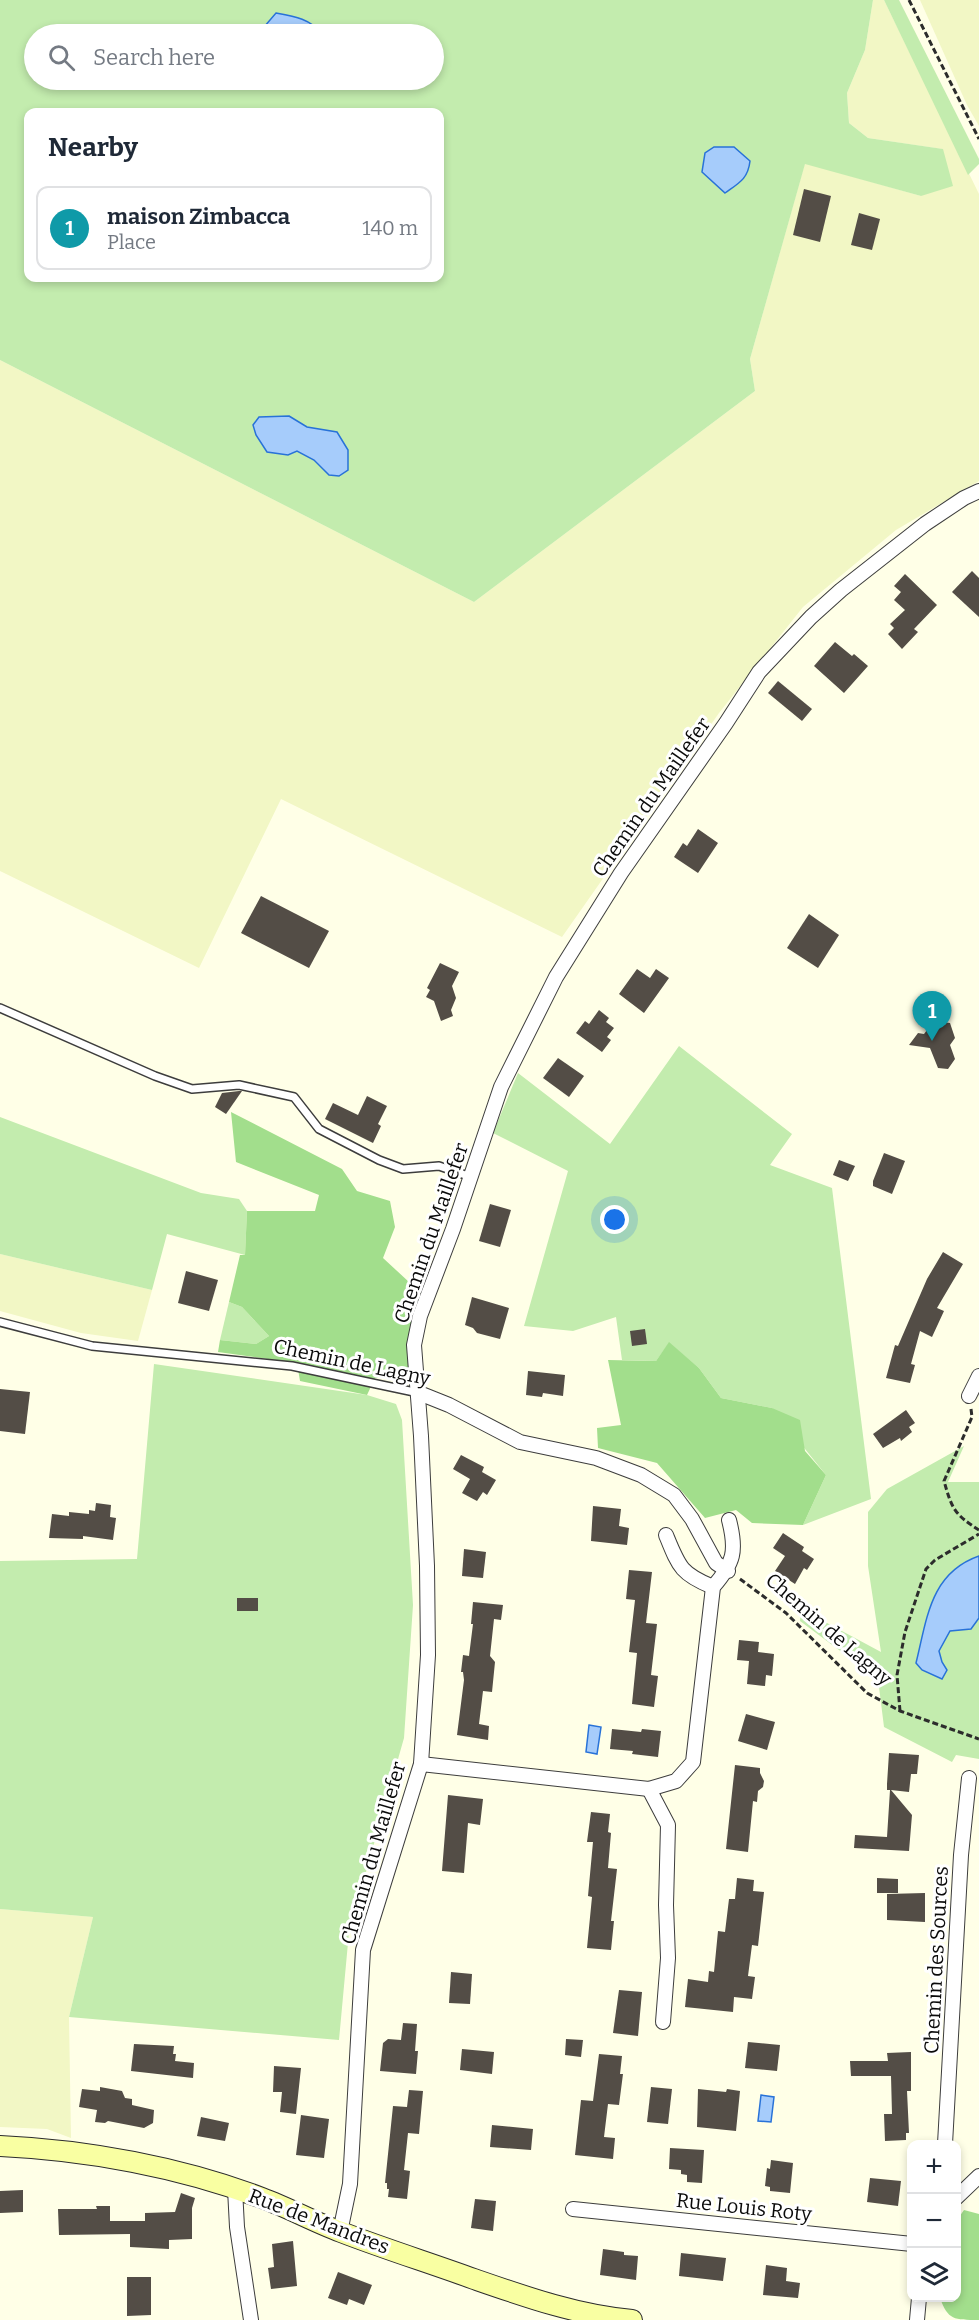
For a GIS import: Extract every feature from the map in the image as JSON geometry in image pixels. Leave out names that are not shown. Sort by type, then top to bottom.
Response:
[{"type":"street","name":"Chemin du Maillefer","points":[[340,2232],[350,2184],[363,1950],[421,1764],[428,1655],[427,1566],[419,1394],[414,1345],[420,1316],[501,1087],[556,976],[621,873],[759,672],[811,617],[841,590],[925,524],[964,498],[979,491]]},
{"type":"street","points":[[969,1396],[979,1376]]},
{"type":"street","name":"Chemin de Lagny","points":[[419,1394],[449,1405],[520,1442],[596,1458],[641,1475],[674,1495],[692,1519],[716,1563],[728,1571]]},
{"type":"street","points":[[421,1764],[649,1789],[676,1780],[693,1762],[714,1587],[728,1571],[734,1552],[729,1520]]},
{"type":"street","points":[[666,1535],[679,1566],[692,1578],[714,1587]]},
{"type":"street","name":"Chemin des Sources","points":[[945,2140],[961,1855],[969,1778]]},
{"type":"street","points":[[649,1789],[668,1825],[666,1905],[668,1958],[663,2022]]},
{"type":"street","name":"Rue de Mandres","points":[[0,2146],[71,2151],[157,2168],[235,2189],[340,2232],[562,2308],[632,2320]]},
{"type":"street","points":[[961,2194],[979,2176]]},
{"type":"street","points":[[235,2189],[237,2227],[251,2320]]},
{"type":"street","name":"Rue Louis Roty","points":[[573,2208],[907,2243]]},
{"type":"street","points":[[917,2320],[919,2302]]},
{"type":"lane","points":[[0,1008],[155,1076],[192,1089],[239,1085],[294,1097],[319,1129],[379,1160],[403,1168],[439,1166],[471,1177]]},
{"type":"lane","name":"Chemin de Lagny","points":[[0,1322],[92,1346],[292,1366],[419,1394]]},
{"type":"path","points":[[909,0],[979,139]]},
{"type":"path","points":[[969,1396],[972,1417],[944,1481],[959,1517],[979,1530]]},
{"type":"path","points":[[900,1711],[897,1675],[899,1664],[905,1632],[926,1569],[935,1560],[979,1534]]},
{"type":"path","name":"Chemin de Lagny","points":[[728,1571],[786,1613],[867,1692],[900,1711],[979,1738]]},
{"type":"green space","points":[[0,0],[873,0],[865,50],[847,93],[849,123],[868,138],[943,149],[953,186],[921,196],[805,164],[750,359],[755,391],[474,602],[0,360]]},
{"type":"green space","points":[[873,0],[884,0],[979,194],[979,481],[896,530],[803,607],[719,713],[562,937],[281,799],[199,968],[0,871],[0,360],[474,602],[755,391],[750,359],[805,163],[921,196],[942,149],[868,138],[849,123],[847,93],[865,50]]},
{"type":"green space","points":[[884,0],[899,0],[979,159],[979,164],[968,175]]},
{"type":"green space","points":[[920,0],[979,0],[979,126],[967,105]]},
{"type":"green space","points":[[679,1046],[792,1134],[770,1165],[832,1188],[871,1499],[803,1525],[826,1475],[772,1408],[721,1398],[699,1368],[669,1343],[656,1361],[622,1360],[616,1317],[573,1331],[524,1326],[568,1171],[493,1133],[518,1073],[610,1144]]},
{"type":"green space","points":[[231,1112],[342,1169],[357,1191],[390,1201],[395,1227],[383,1258],[422,1294],[408,1337],[408,1377],[375,1378],[367,1395],[300,1381],[297,1363],[218,1352],[220,1340],[256,1344],[269,1336],[242,1307],[229,1302],[240,1255],[245,1255],[247,1211],[315,1211],[319,1195],[236,1162]]},
{"type":"green space","points":[[0,1117],[201,1193],[239,1199],[247,1211],[245,1255],[167,1234],[152,1290],[0,1254]]},
{"type":"green space","points":[[0,1254],[152,1290],[138,1341],[81,1333],[0,1311]]},
{"type":"green space","points":[[229,1302],[242,1307],[269,1336],[256,1344],[220,1340]]},
{"type":"green space","points":[[669,1342],[699,1368],[721,1398],[772,1408],[800,1420],[805,1451],[826,1475],[803,1525],[752,1523],[736,1510],[705,1518],[657,1463],[598,1448],[597,1428],[621,1425],[608,1360],[656,1361]]},
{"type":"green space","points":[[154,1364],[367,1395],[396,1404],[402,1420],[413,1605],[404,1738],[349,1932],[339,2040],[69,2017],[93,1917],[0,1909],[0,1561],[137,1559]]},
{"type":"green space","points":[[964,1446],[948,1482],[979,1482],[979,1759],[956,1755],[952,1762],[884,1727],[878,1679],[800,1621],[801,1609],[881,1652],[868,1566],[868,1512],[887,1489]]},
{"type":"green space","points":[[0,1909],[93,1917],[69,2017],[71,2138],[47,2129],[0,2127]]},
{"type":"green space","points":[[964,2210],[979,2214],[979,2320],[963,2320],[953,2317],[946,2311],[942,2302],[961,2302],[961,2214]]},
{"type":"water","points":[[276,13],[295,17],[311,24],[267,24]]},
{"type":"water","points":[[714,147],[734,147],[750,161],[745,176],[725,193],[702,172],[705,153]]},
{"type":"water","points":[[289,416],[307,427],[337,432],[348,450],[348,470],[339,476],[329,475],[314,460],[297,451],[288,455],[267,452],[256,435],[253,425],[259,417]]},
{"type":"water","points":[[979,1556],[979,1618],[971,1629],[950,1631],[939,1651],[947,1670],[942,1679],[922,1670],[916,1663],[928,1614],[940,1586],[950,1574]]},
{"type":"water","points":[[589,1725],[601,1727],[597,1754],[586,1752]]},
{"type":"water","points":[[761,2095],[774,2097],[771,2122],[758,2121]]},
{"type":"building","points":[[804,189],[831,196],[820,242],[793,235]]},
{"type":"building","points":[[859,213],[880,219],[872,250],[851,245]]},
{"type":"building","points":[[972,571],[979,578],[979,617],[952,592]]},
{"type":"building","points":[[905,574],[937,605],[914,629],[918,632],[902,649],[888,634],[894,628],[890,624],[905,610],[894,600],[901,592],[894,586]]},
{"type":"building","points":[[835,642],[868,666],[844,693],[814,666]]},
{"type":"building","points":[[778,681],[812,709],[802,721],[768,693]]},
{"type":"building","points":[[698,829],[718,843],[698,873],[674,857],[683,843],[687,846]]},
{"type":"building","points":[[261,896],[329,931],[309,968],[241,933]]},
{"type":"building","points":[[809,914],[839,935],[818,968],[787,948]]},
{"type":"building","points":[[440,963],[459,972],[452,986],[456,998],[451,1010],[453,1016],[441,1021],[434,1001],[426,997],[430,990],[427,988]]},
{"type":"building","points":[[637,969],[650,978],[656,969],[669,978],[644,1013],[619,994]]},
{"type":"building","points":[[599,1010],[609,1018],[606,1022],[614,1028],[607,1037],[611,1040],[602,1052],[576,1033],[585,1021],[589,1024]]},
{"type":"building","points":[[934,1021],[950,1023],[955,1038],[950,1045],[955,1059],[948,1069],[938,1068],[930,1048],[909,1045],[918,1033],[924,1034]]},
{"type":"building","points":[[558,1058],[584,1076],[569,1097],[543,1078]]},
{"type":"building","points":[[242,1091],[226,1114],[215,1107],[222,1093]]},
{"type":"building","points":[[367,1096],[387,1106],[378,1124],[381,1126],[373,1143],[325,1119],[333,1103],[358,1115]]},
{"type":"building","points":[[884,1153],[905,1161],[892,1194],[873,1186]]},
{"type":"building","points":[[839,1160],[855,1166],[848,1181],[833,1175]]},
{"type":"building","points":[[490,1204],[511,1210],[500,1247],[479,1241]]},
{"type":"building","points":[[943,1252],[963,1264],[937,1308],[944,1311],[932,1337],[920,1331],[911,1364],[915,1365],[910,1383],[886,1378],[895,1345],[898,1346],[927,1279]]},
{"type":"building","points":[[186,1271],[218,1280],[209,1311],[178,1303]]},
{"type":"building","points":[[472,1297],[509,1308],[500,1339],[477,1333],[473,1328],[465,1325]]},
{"type":"building","points":[[645,1329],[647,1344],[632,1346],[630,1331]]},
{"type":"building","points":[[528,1371],[565,1375],[563,1396],[543,1393],[542,1397],[526,1395]]},
{"type":"building","points":[[0,1389],[30,1392],[25,1434],[0,1431]]},
{"type":"building","points":[[906,1410],[915,1423],[909,1427],[912,1432],[901,1441],[900,1438],[883,1448],[873,1434]]},
{"type":"building","points":[[461,1455],[484,1467],[482,1472],[496,1480],[487,1495],[483,1492],[477,1501],[462,1493],[470,1479],[453,1469]]},
{"type":"building","points":[[96,1503],[111,1505],[110,1517],[116,1518],[113,1540],[83,1536],[83,1539],[49,1538],[52,1514],[69,1516],[69,1512],[89,1514],[89,1510],[95,1511]]},
{"type":"building","points":[[593,1506],[621,1509],[619,1526],[629,1528],[627,1545],[591,1541]]},
{"type":"building","points":[[783,1533],[804,1547],[802,1551],[814,1559],[807,1570],[804,1568],[795,1584],[775,1571],[785,1556],[773,1548]]},
{"type":"building","points":[[464,1549],[486,1552],[483,1578],[462,1576]]},
{"type":"building","points":[[629,1570],[652,1572],[646,1623],[657,1624],[651,1675],[658,1676],[654,1707],[632,1704],[637,1653],[629,1652],[635,1600],[626,1599]]},
{"type":"building","points":[[237,1598],[258,1598],[258,1611],[237,1611]]},
{"type":"building","points":[[473,1602],[503,1605],[501,1620],[494,1619],[490,1656],[495,1662],[492,1692],[483,1691],[479,1724],[489,1726],[488,1740],[457,1735],[464,1680],[463,1672],[461,1672],[463,1655],[469,1656]]},
{"type":"building","points":[[739,1640],[759,1642],[758,1652],[774,1654],[772,1676],[766,1675],[765,1686],[747,1684],[749,1661],[737,1660]]},
{"type":"building","points":[[746,1714],[775,1722],[767,1750],[738,1741]]},
{"type":"building","points":[[612,1729],[641,1732],[642,1729],[661,1731],[658,1757],[632,1754],[633,1751],[610,1749]]},
{"type":"building","points":[[889,1753],[919,1755],[917,1774],[911,1774],[909,1792],[891,1790],[912,1815],[909,1851],[854,1848],[855,1835],[887,1837],[890,1790],[887,1790]]},
{"type":"building","points":[[735,1765],[760,1768],[764,1781],[763,1787],[758,1791],[757,1802],[753,1801],[748,1852],[726,1849]]},
{"type":"building","points":[[448,1795],[483,1799],[480,1825],[468,1823],[464,1873],[442,1871]]},
{"type":"building","points":[[591,1812],[610,1814],[608,1868],[617,1869],[611,1921],[614,1921],[611,1950],[587,1948],[592,1897],[588,1896],[593,1842],[587,1842]]},
{"type":"building","points":[[737,1878],[754,1880],[753,1891],[764,1892],[758,1946],[752,1945],[748,1976],[755,1977],[752,1999],[734,1997],[733,2012],[685,2007],[688,1979],[708,1982],[709,1971],[714,1972],[718,1931],[725,1932],[729,1899],[735,1899]]},
{"type":"building","points":[[877,1878],[898,1879],[898,1893],[877,1893]]},
{"type":"building","points":[[925,1893],[925,1922],[887,1920],[887,1894]]},
{"type":"building","points":[[451,1972],[472,1974],[470,2004],[449,2003]]},
{"type":"building","points":[[619,1990],[642,1992],[638,2036],[613,2033]]},
{"type":"building","points":[[403,2023],[417,2024],[416,2074],[380,2071],[383,2043],[388,2039],[401,2040]]},
{"type":"building","points":[[566,2039],[583,2040],[581,2057],[565,2055]]},
{"type":"building","points":[[748,2042],[780,2045],[777,2071],[745,2068]]},
{"type":"building","points":[[134,2044],[174,2046],[175,2061],[194,2063],[193,2078],[131,2071]]},
{"type":"building","points":[[462,2049],[494,2052],[492,2074],[460,2070]]},
{"type":"building","points":[[911,2052],[911,2091],[907,2091],[909,2133],[906,2133],[906,2140],[885,2141],[884,2114],[892,2114],[891,2076],[851,2076],[850,2061],[888,2061],[887,2053]]},
{"type":"building","points":[[599,2054],[622,2056],[620,2074],[623,2074],[619,2105],[608,2104],[604,2137],[615,2138],[613,2159],[575,2155],[581,2100],[593,2101]]},
{"type":"building","points":[[274,2066],[301,2068],[296,2114],[280,2112],[282,2092],[273,2092]]},
{"type":"building","points":[[100,2087],[122,2091],[125,2098],[132,2099],[132,2105],[154,2110],[153,2123],[144,2128],[108,2121],[95,2122],[97,2110],[79,2107],[82,2089],[100,2091]]},
{"type":"building","points":[[651,2087],[672,2089],[668,2124],[647,2122]]},
{"type":"building","points":[[698,2089],[740,2091],[736,2131],[697,2127]]},
{"type":"building","points":[[409,2090],[423,2091],[419,2134],[408,2133],[404,2170],[410,2171],[407,2199],[388,2197],[389,2189],[385,2183],[393,2106],[407,2107]]},
{"type":"building","points":[[301,2115],[329,2119],[324,2158],[296,2155]]},
{"type":"building","points":[[201,2117],[229,2123],[225,2141],[197,2136]]},
{"type":"building","points":[[492,2125],[533,2129],[531,2150],[490,2147]]},
{"type":"building","points":[[670,2148],[704,2150],[702,2183],[687,2182],[687,2175],[681,2174],[681,2170],[669,2169]]},
{"type":"building","points":[[771,2160],[793,2163],[790,2193],[770,2191],[770,2187],[765,2186],[767,2168],[770,2169]]},
{"type":"building","points":[[870,2178],[901,2181],[898,2206],[867,2202]]},
{"type":"building","points":[[23,2190],[23,2212],[0,2213],[0,2191]]},
{"type":"building","points":[[181,2193],[195,2198],[192,2208],[192,2239],[169,2240],[169,2249],[130,2247],[130,2234],[59,2235],[58,2209],[97,2209],[96,2206],[110,2206],[110,2221],[145,2221],[145,2213],[175,2212]]},
{"type":"building","points":[[475,2199],[496,2201],[493,2231],[471,2228]]},
{"type":"building","points":[[293,2241],[297,2286],[271,2289],[268,2268],[274,2267],[272,2244]]},
{"type":"building","points":[[603,2249],[638,2256],[636,2280],[600,2275]]},
{"type":"building","points":[[681,2253],[726,2258],[723,2281],[679,2276]]},
{"type":"building","points":[[766,2265],[787,2268],[786,2281],[800,2283],[798,2298],[763,2295]]},
{"type":"building","points":[[338,2272],[372,2285],[364,2305],[349,2299],[347,2305],[328,2298]]},
{"type":"building","points":[[127,2277],[151,2277],[151,2315],[127,2316]]},
{"type":"place","name":"maison Zimbacca","points":[[932,1041]]}]
